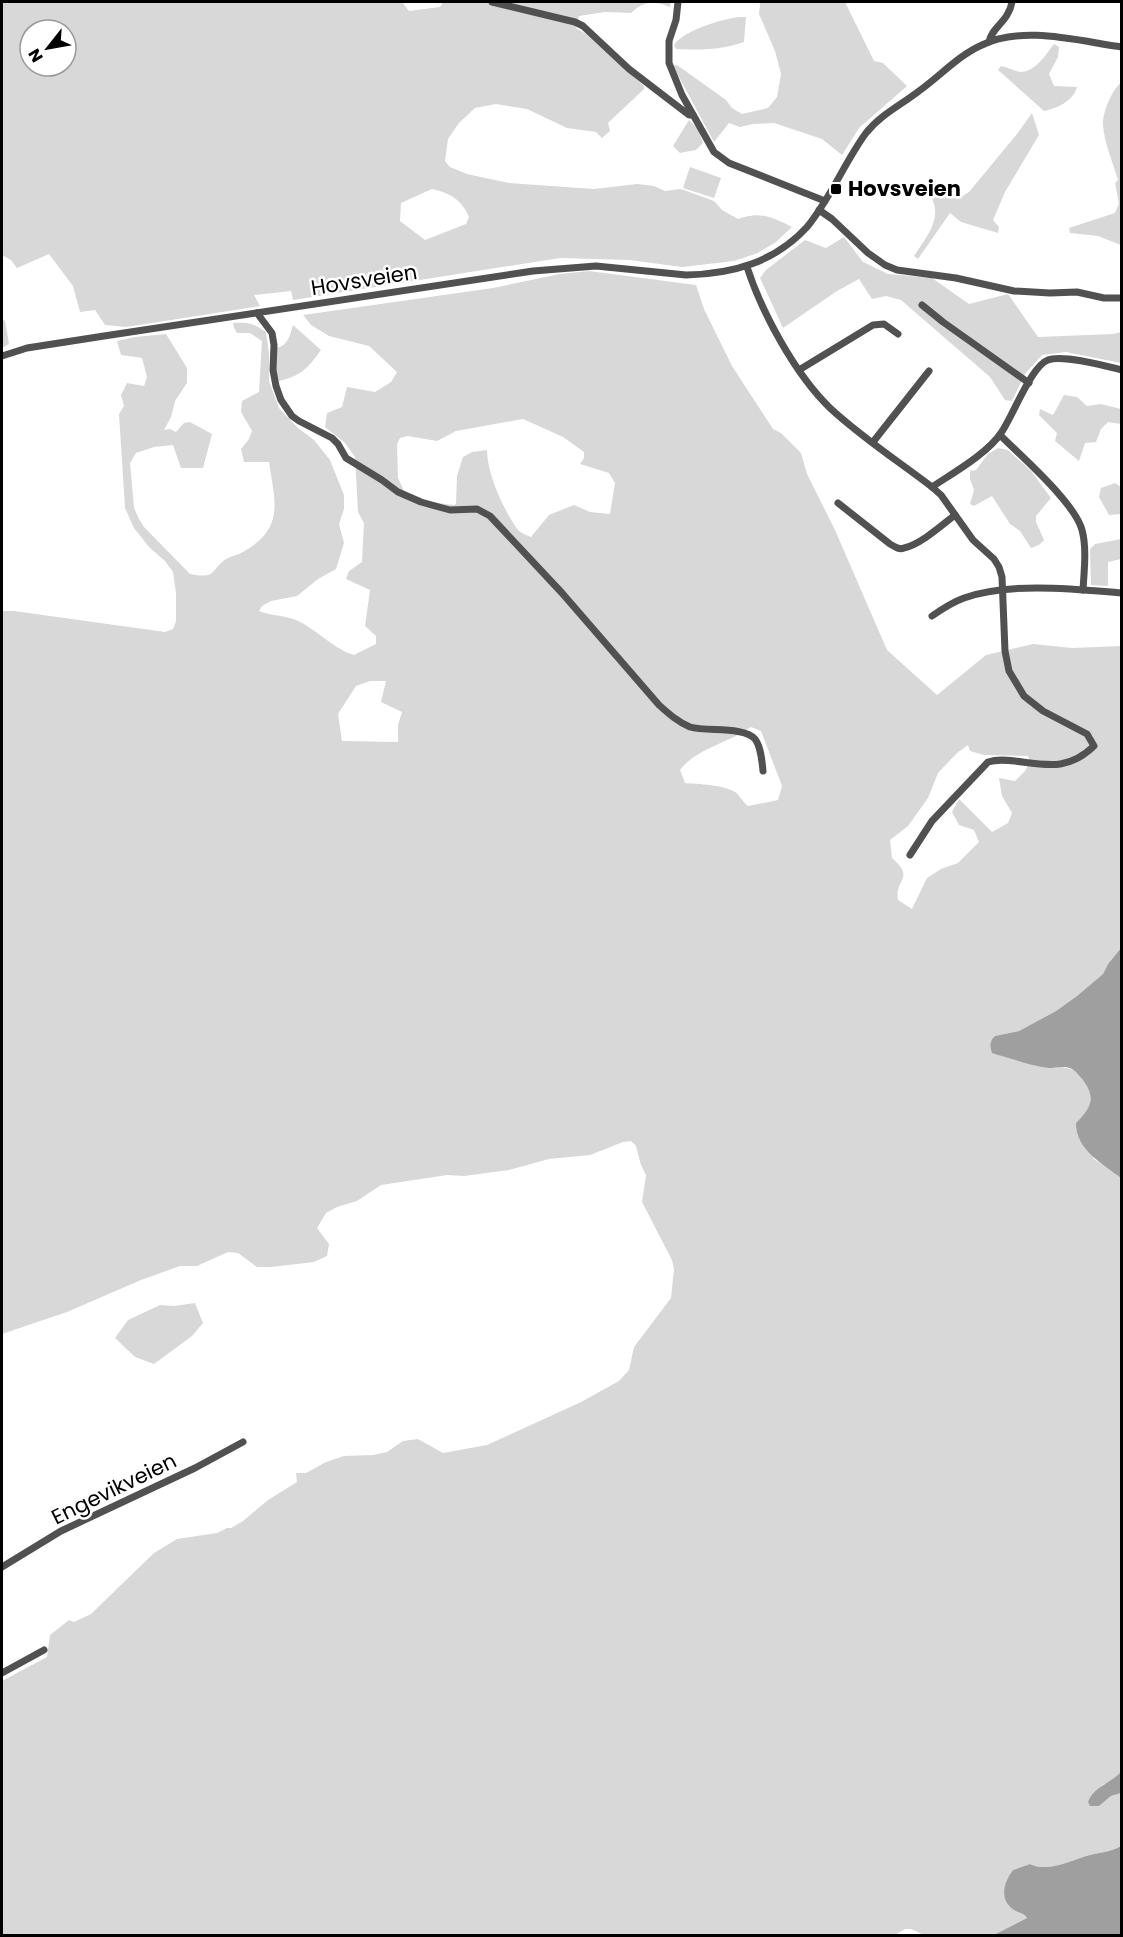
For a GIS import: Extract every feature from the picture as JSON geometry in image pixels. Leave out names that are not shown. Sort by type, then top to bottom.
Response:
[{"type":"street","points":[[492,2],[575,22],[583,26],[623,64],[689,115],[693,115]]},
{"type":"street","points":[[678,2],[668,54],[669,63],[684,98],[710,147],[725,161],[825,201]]},
{"type":"street","points":[[989,42],[990,36],[1008,15],[1012,2]]},
{"type":"street","name":"Hovsveien","points":[[2,356],[27,348],[533,271],[584,266],[686,275],[719,273],[747,267],[770,257],[797,238],[819,210],[858,145],[875,123],[968,53],[989,42],[1008,36],[1030,35],[1122,47]]},
{"type":"street","points":[[676,105],[684,98]]},
{"type":"street","points":[[819,210],[832,219],[868,253],[897,270],[946,276],[1014,291],[1077,292],[1104,298],[1122,298]]},
{"type":"street","points":[[747,267],[759,300],[799,370],[830,407],[941,495],[973,540],[997,562],[1002,577],[1005,651],[1009,671],[1024,696],[1043,711],[1087,734],[1094,746],[1084,755],[1055,766],[1000,760],[988,762],[932,821],[910,855]]},
{"type":"street","points":[[922,305],[1029,383]]},
{"type":"street","points":[[257,313],[272,333],[276,386],[281,400],[292,416],[332,438],[346,458],[398,492],[421,502],[450,510],[480,510],[490,516],[562,593],[660,705],[673,717],[692,727],[740,732],[753,738],[757,743],[764,771]]},
{"type":"street","points":[[799,370],[873,325],[884,324],[898,334]]},
{"type":"street","points":[[932,487],[964,465],[1000,435],[1033,374],[1041,364],[1053,358],[1060,358],[1122,370]]},
{"type":"street","points":[[873,442],[929,371]]},
{"type":"street","points":[[1000,435],[1067,503],[1079,520],[1083,540],[1083,590]]},
{"type":"street","points":[[838,503],[890,544],[900,549],[916,543],[955,515]]},
{"type":"street","points":[[932,616],[965,597],[1003,591],[1049,589],[1122,593]]},
{"type":"street","name":"Engevikveien","points":[[2,1567],[61,1531],[195,1468],[243,1442]]},
{"type":"street","points":[[2,1673],[44,1650]]},
{"type":"shaded area","points":[[2,2],[402,2],[409,11],[440,7],[443,2],[671,2],[670,7],[659,3],[644,4],[631,13],[605,12],[579,16],[576,28],[586,34],[644,86],[644,89],[608,123],[610,131],[602,138],[596,132],[567,128],[527,109],[496,104],[475,108],[459,123],[448,139],[445,161],[450,167],[467,174],[509,183],[594,189],[637,184],[654,186],[665,191],[681,189],[714,201],[722,210],[738,219],[760,215],[792,227],[776,242],[758,253],[734,261],[682,267],[630,260],[560,258],[293,300],[291,291],[254,295],[260,306],[126,327],[105,325],[95,310],[80,312],[73,286],[49,254],[17,268],[11,260],[2,255]],"holes":[[[432,189],[455,198],[463,206],[469,217],[466,224],[425,240],[400,221],[401,203]]]},
{"type":"shaded area","points":[[759,2],[845,2],[874,61],[883,63],[907,86],[859,128],[842,155],[822,139],[774,123],[740,127],[729,123],[714,142],[673,66],[677,65],[742,114],[768,108],[777,97],[781,74],[775,51],[759,14]]},
{"type":"shaded area","points":[[746,17],[744,42],[727,47],[703,49],[676,49],[674,45],[685,35],[694,31],[713,23]]},
{"type":"shaded area","points":[[1054,44],[1059,47],[1058,57],[1049,74],[1054,86],[1077,87],[1064,103],[1044,111],[998,70],[1001,66],[1020,72],[1031,69],[1040,62]]},
{"type":"shaded area","points":[[1121,83],[1121,245],[1098,236],[1070,233],[1069,228],[1115,213],[1119,203],[1115,183],[1118,180],[1103,125],[1108,102]]},
{"type":"shaded area","points":[[1032,113],[1039,135],[1005,192],[993,220],[999,227],[998,233],[961,222],[950,213],[918,259],[914,256],[934,222],[935,209],[931,190],[958,199],[969,192]]},
{"type":"shaded area","points":[[689,120],[698,129],[703,143],[696,150],[680,153],[673,146]]},
{"type":"shaded area","points":[[690,167],[721,178],[714,198],[683,188]]},
{"type":"shaded area","points":[[844,237],[863,262],[888,274],[932,278],[969,304],[1008,294],[1038,337],[1121,332],[1121,363],[1066,352],[1042,355],[1025,374],[1012,401],[1005,400],[990,377],[901,300],[886,296],[872,299],[859,279],[837,291],[783,328],[760,278],[766,270],[805,240],[826,248]]},
{"type":"shaded area","points":[[589,271],[696,285],[704,309],[732,366],[773,429],[781,433],[801,453],[807,474],[835,530],[887,650],[937,695],[986,655],[1033,644],[1072,648],[1121,646],[1121,948],[1103,974],[1077,996],[1056,1011],[1019,1031],[995,1036],[990,1042],[1050,1068],[1062,1067],[1074,1070],[1091,1094],[1087,1112],[1076,1123],[1094,1159],[1122,1178],[1121,1772],[1114,1780],[1102,1785],[1099,1806],[1111,1796],[1121,1793],[1121,1846],[1060,1865],[1045,1867],[1030,1864],[1013,1870],[1007,1880],[1004,1896],[1009,1906],[1027,1918],[994,1936],[924,1935],[911,1929],[905,1929],[893,1936],[2,1935],[2,1681],[47,1657],[50,1635],[69,1620],[74,1622],[91,1614],[154,1553],[177,1539],[217,1533],[231,1528],[268,1500],[297,1482],[296,1473],[306,1473],[326,1462],[344,1456],[387,1452],[403,1441],[418,1439],[443,1453],[487,1445],[581,1402],[619,1381],[629,1370],[634,1347],[671,1298],[674,1269],[672,1260],[642,1202],[646,1175],[636,1146],[631,1141],[590,1155],[549,1159],[509,1170],[464,1176],[447,1175],[381,1185],[357,1201],[326,1213],[317,1228],[329,1244],[327,1256],[314,1262],[257,1267],[238,1253],[228,1252],[197,1266],[180,1266],[141,1280],[67,1312],[2,1334],[2,611],[165,632],[173,629],[176,621],[173,572],[134,528],[125,508],[119,414],[124,406],[121,395],[127,383],[144,386],[147,377],[142,358],[121,355],[117,341],[166,334],[187,368],[187,383],[175,401],[171,417],[164,430],[170,429],[176,432],[184,423],[190,422],[212,434],[203,468],[181,468],[173,445],[154,447],[136,453],[130,463],[134,508],[144,527],[190,574],[209,575],[226,559],[241,553],[266,534],[274,513],[269,462],[244,462],[241,449],[252,431],[241,412],[242,401],[259,392],[262,341],[250,333],[237,333],[233,323],[251,324],[266,332],[269,381],[279,408],[298,428],[314,440],[330,460],[344,495],[344,509],[339,524],[344,543],[336,569],[318,579],[297,596],[271,601],[262,606],[259,611],[296,620],[340,649],[354,655],[376,644],[376,636],[365,626],[370,590],[346,579],[349,571],[362,562],[364,523],[358,512],[355,457],[345,443],[325,427],[327,413],[342,407],[347,387],[375,392],[391,382],[397,372],[369,346],[329,336],[311,325],[303,315],[493,288],[560,274]],"holes":[[[523,419],[563,437],[584,452],[584,458],[580,464],[609,473],[615,483],[610,514],[590,512],[574,505],[549,515],[531,537],[524,534],[518,530],[497,492],[487,450],[472,452],[463,457],[457,476],[456,504],[429,502],[405,493],[398,478],[397,444],[400,438],[408,436],[437,441],[456,431]],[[370,681],[386,681],[381,702],[402,712],[398,725],[398,742],[342,741],[338,714],[356,686]],[[751,727],[761,731],[782,786],[778,800],[748,806],[737,793],[730,790],[711,785],[685,783],[680,770],[687,762],[704,751]],[[968,745],[970,751],[984,755],[1028,756],[1030,762],[1015,781],[999,778],[1002,796],[1012,813],[1008,823],[992,832],[959,799],[952,812],[959,825],[974,830],[979,842],[958,863],[941,869],[927,878],[912,909],[898,900],[903,875],[899,865],[892,858],[890,840],[908,826],[928,798],[938,773]]]},
{"type":"shaded area","points":[[2,319],[5,321],[9,344],[2,348]]},
{"type":"shaded area","points":[[293,325],[321,350],[303,370],[293,377],[279,381],[276,370],[277,348],[286,342]]},
{"type":"shaded area","points":[[1064,395],[1077,397],[1087,406],[1101,404],[1121,409],[1121,424],[1108,422],[1101,429],[1096,442],[1085,443],[1079,461],[1055,441],[1057,433],[1039,415],[1040,409],[1053,415]]},
{"type":"shaded area","points":[[998,448],[1008,450],[1031,471],[1051,498],[1036,516],[1036,522],[1044,540],[1039,545],[1031,548],[1020,531],[1010,524],[992,496],[974,506],[970,504],[974,490],[970,471],[976,470],[988,454]]},
{"type":"shaded area","points":[[1115,483],[1121,487],[1121,514],[1109,515],[1099,497],[1101,488]]},
{"type":"shaded area","points":[[1121,539],[1121,559],[1108,562],[1108,586],[1091,585],[1090,549],[1095,544]]},
{"type":"shaded area","points":[[1121,948],[1121,1178],[1099,1162],[1080,1141],[1076,1123],[1088,1107],[1091,1097],[1087,1086],[1076,1072],[1066,1067],[1043,1067],[998,1055],[992,1053],[990,1046],[995,1036],[1019,1031],[1056,1011],[1077,996],[1103,974]]},
{"type":"shaded area","points":[[195,1303],[203,1323],[192,1336],[154,1364],[135,1357],[115,1338],[128,1320],[160,1305]]},
{"type":"shaded area","points":[[1121,1772],[1121,1793],[1111,1796],[1099,1806],[1090,1806],[1088,1802],[1094,1792]]},
{"type":"shaded area","points":[[1121,1846],[1121,1935],[994,1935],[1027,1918],[1009,1906],[1004,1896],[1007,1880],[1013,1870],[1030,1864],[1045,1867],[1060,1865]]},
{"type":"place","name":"Hovsveien","points":[[836,189]]}]
